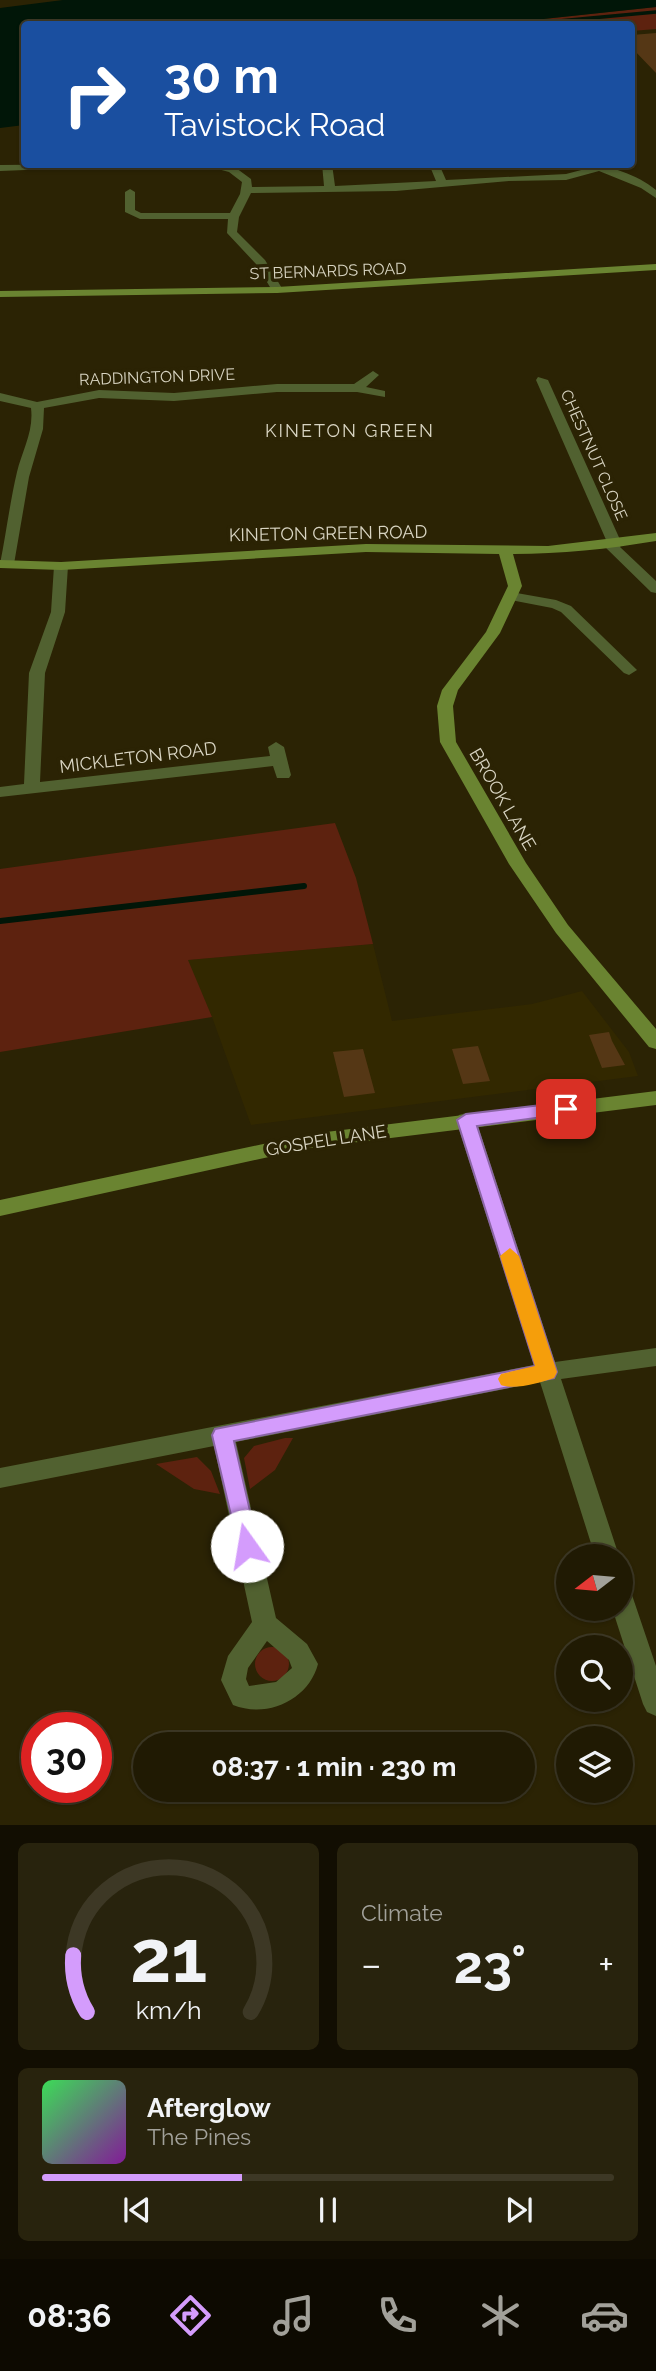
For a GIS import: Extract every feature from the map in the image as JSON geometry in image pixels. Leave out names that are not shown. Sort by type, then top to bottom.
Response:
[{"type":"street","points":[[0,168],[21,167]]},
{"type":"street","points":[[224,168],[240,174],[247,181],[247,190],[232,216],[232,233],[236,241],[261,262],[277,290]]},
{"type":"street","points":[[327,168],[330,189]]},
{"type":"street","points":[[436,168],[442,183]]},
{"type":"street","points":[[247,190],[373,189],[566,177],[589,168]]},
{"type":"street","points":[[595,168],[654,191]]},
{"type":"street","points":[[113,200],[130,196],[130,212],[140,216],[232,216]]},
{"type":"street","name":"ST BERNARDS ROAD","points":[[0,294],[277,290],[656,267]]},
{"type":"street","points":[[357,388],[373,375]]},
{"type":"street","name":"CHESTNUT CLOSE","points":[[542,380],[612,544]]},
{"type":"street","name":"RADDINGTON DRIVE","points":[[37,406],[99,394],[184,397],[277,388],[357,388],[381,394]]},
{"type":"street","points":[[0,397],[37,406],[38,425],[25,466],[18,519],[3,564]]},
{"type":"street","name":"KINETON GREEN ROAD","points":[[3,564],[61,566],[354,548],[505,551],[612,544],[656,537]]},
{"type":"street","points":[[612,544],[656,589]]},
{"type":"street","points":[[505,551],[515,586],[511,597],[556,604],[566,609],[629,670]]},
{"type":"street","points":[[32,788],[37,673],[58,612],[61,566]]},
{"type":"street","name":"BROOK LANE","points":[[511,597],[476,659],[450,690],[445,706],[448,742],[519,864],[562,929],[656,1042]]},
{"type":"street","name":"MICKLETON ROAD","points":[[0,792],[279,760]]},
{"type":"street","name":"GOSPEL LANE","points":[[0,1208],[270,1149],[466,1120],[656,1098]]},
{"type":"street","points":[[466,1120],[603,1544]]},
{"type":"street","points":[[0,1478],[547,1372],[656,1357]]},
{"type":"street","points":[[223,1435],[265,1623]]},
{"type":"street","points":[[629,1621],[656,1704]]},
{"type":"shaded area","points":[[63,0],[656,0],[656,7],[523,21],[21,21],[21,125],[0,128],[0,8]]},
{"type":"shaded area","points":[[656,7],[656,29],[635,31],[635,21],[523,21]]},
{"type":"shaded area","points":[[335,823],[356,878],[373,944],[188,960],[212,1017],[0,1052],[0,869]]},
{"type":"shaded area","points":[[373,944],[392,1021],[532,1004],[582,991],[629,1052],[638,1076],[251,1125],[212,1017],[187,960]]},
{"type":"shaded area","points":[[293,1438],[275,1470],[250,1489],[244,1458],[254,1446]]},
{"type":"shaded area","points":[[197,1457],[211,1471],[220,1494],[194,1489],[156,1464]]},
{"type":"shaded area","points":[[272,1647],[284,1652],[289,1664],[284,1676],[272,1681],[260,1676],[255,1664],[260,1652]]},
{"type":"building","points":[[656,33],[656,73],[635,51],[635,35]]},
{"type":"building","points":[[609,1032],[625,1065],[602,1068],[589,1035]]},
{"type":"building","points":[[478,1046],[490,1081],[463,1084],[452,1049]]},
{"type":"building","points":[[363,1049],[375,1093],[344,1097],[333,1052]]},
{"type":"waterway","points":[[558,21],[656,12]]},
{"type":"waterway","points":[[0,921],[304,886]]},
{"type":"slow traffic","points":[[508,1379],[547,1372],[510,1256]]},
{"type":"district","name":"KINETON GREEN","points":[[350,430]]},
{"type":"route","points":[[247,1546],[223,1435],[547,1372],[466,1120],[566,1109]]}]
